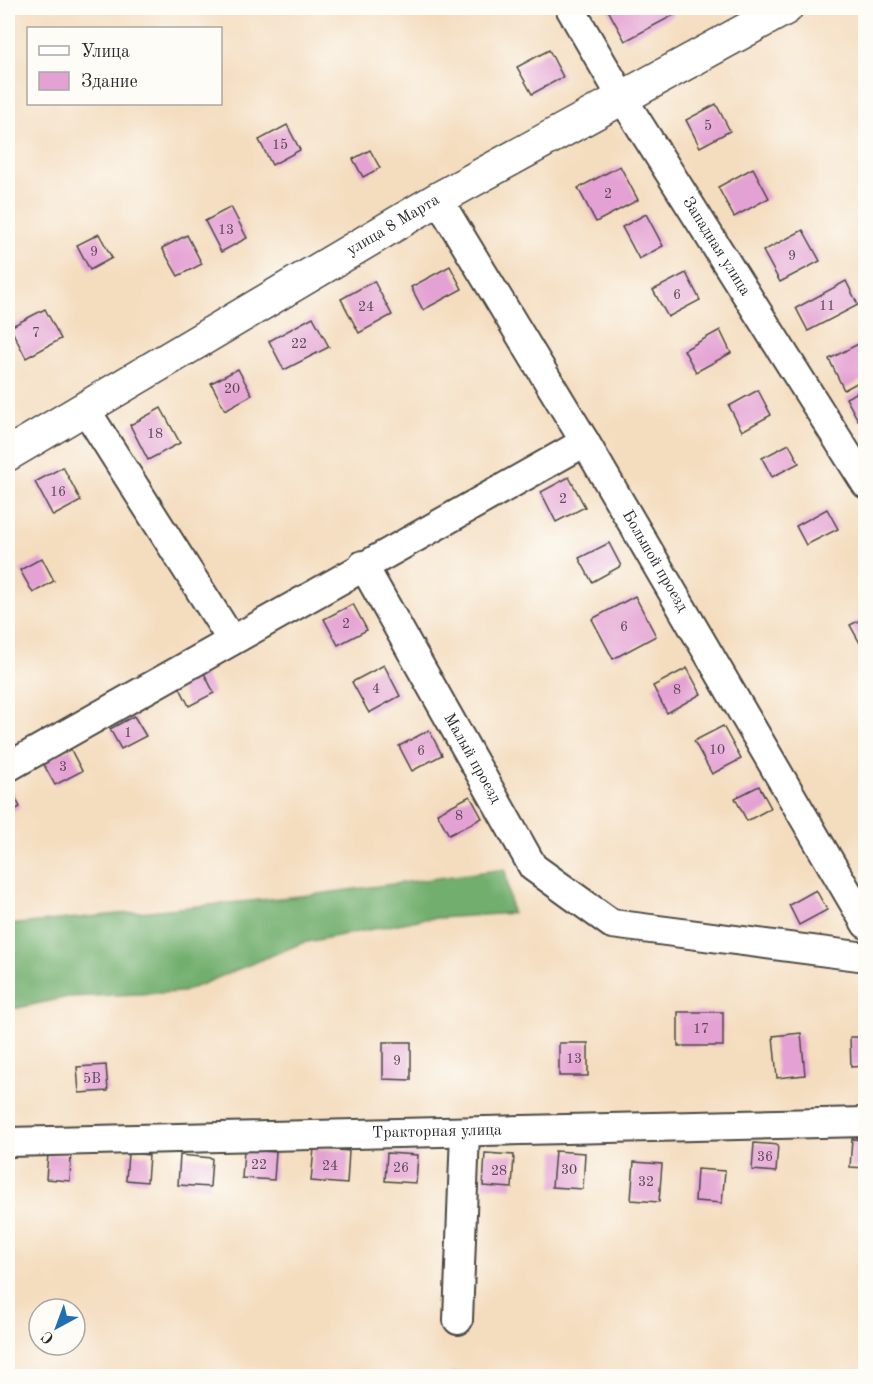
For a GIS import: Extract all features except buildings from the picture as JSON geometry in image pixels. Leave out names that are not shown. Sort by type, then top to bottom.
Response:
[{"type":"main road","name":"улица 8 Марта","points":[[8,454],[438,199],[786,8]]},
{"type":"street","name":"Западная улица","points":[[570,8],[623,99],[866,484]]},
{"type":"street","name":"Большой проезд","points":[[438,199],[585,442],[866,924]]},
{"type":"street","points":[[84,407],[231,639]]},
{"type":"street","points":[[8,767],[231,639],[585,442]]},
{"type":"street","name":"Малый проезд","points":[[363,566],[532,867],[612,924],[866,957]]},
{"type":"street","name":"Тракторная улица","points":[[8,1142],[866,1122]]},
{"type":"street","points":[[458,1320],[465,1132]]},
{"type":"green space","points":[[505,869],[512,913],[423,919],[302,943],[183,992],[68,997],[8,1010],[8,925],[311,895]]}]
